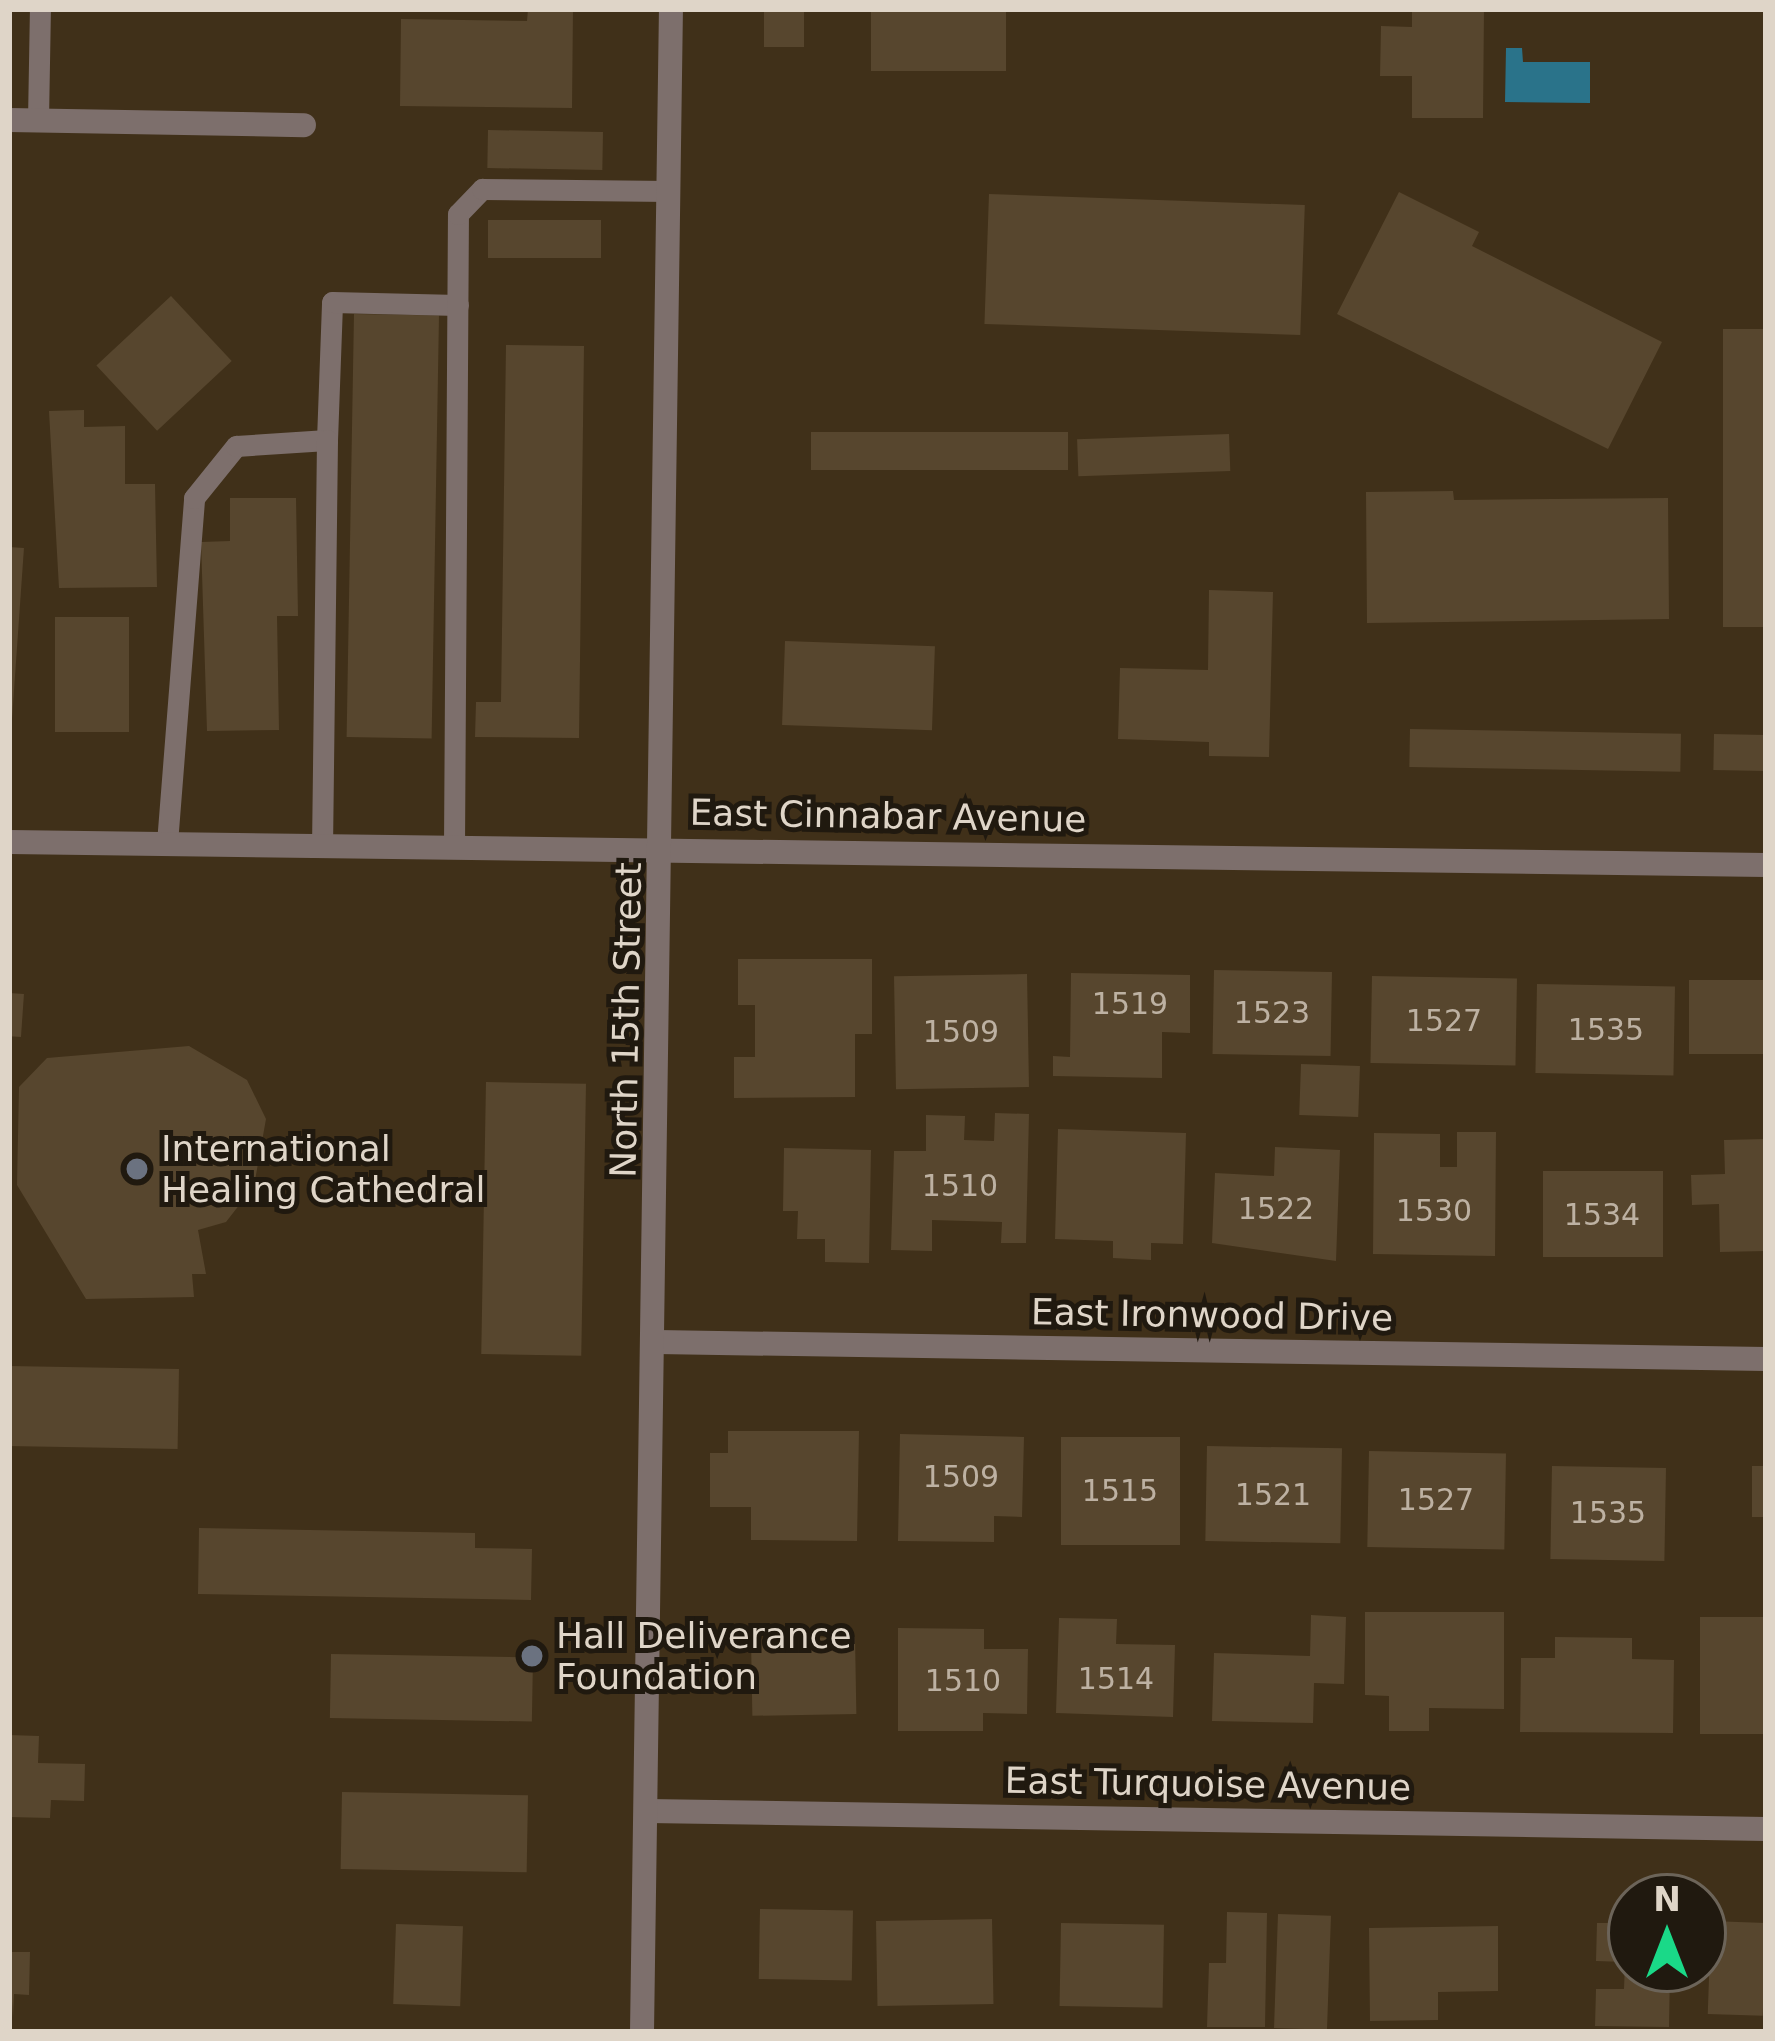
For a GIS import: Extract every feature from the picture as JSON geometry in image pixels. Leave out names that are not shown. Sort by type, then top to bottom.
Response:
[{"type":"street","name":"North 15th Street","points":[[642,2032],[657,1342],[671,9]]},
{"type":"street","points":[[9,119],[304,125]]},
{"type":"street","name":"East Cinnabar Avenue","points":[[9,842],[1766,865]]},
{"type":"street","name":"East Ironwood Drive","points":[[657,1342],[1766,1359]]},
{"type":"street","name":"East Turquoise Avenue","points":[[648,1810],[1766,1829]]},
{"type":"lane","points":[[38,120],[40,9]]},
{"type":"lane","points":[[454,845],[458,305],[466,198],[668,191]]},
{"type":"lane","points":[[322,845],[332,302],[458,305]]},
{"type":"lane","points":[[167,843],[194,498],[236,446],[327,440]]},
{"type":"water","points":[[1506,48],[1522,48],[1523,62],[1590,62],[1590,103],[1505,102]]},
{"type":"building","points":[[528,9],[573,9],[572,108],[400,106],[401,19],[527,21]]},
{"type":"building","points":[[764,9],[804,9],[804,47],[764,47]]},
{"type":"building","points":[[871,9],[1006,9],[1006,71],[871,71]]},
{"type":"building","points":[[1412,9],[1484,9],[1483,118],[1412,118],[1412,76],[1380,76],[1381,26],[1412,27]]},
{"type":"building","points":[[488,130],[603,132],[602,170],[487,168]]},
{"type":"building","points":[[1399,192],[1479,232],[1472,246],[1662,342],[1608,449],[1337,314]]},
{"type":"building","points":[[989,194],[1305,205],[1300,335],[984,324]]},
{"type":"building","points":[[488,220],[601,220],[601,258],[488,258]]},
{"type":"building","points":[[171,296],[232,361],[157,431],[96,366]]},
{"type":"building","points":[[354,314],[439,315],[432,738],[347,737]]},
{"type":"building","points":[[1723,329],[1766,329],[1766,627],[1723,627]]},
{"type":"building","points":[[506,345],[584,346],[579,738],[475,737],[476,702],[501,702]]},
{"type":"building","points":[[84,410],[84,427],[125,426],[125,484],[155,484],[157,587],[59,588],[49,411]]},
{"type":"building","points":[[811,432],[1068,432],[1068,470],[811,470]]},
{"type":"building","points":[[1229,434],[1230,471],[1078,476],[1077,439]]},
{"type":"building","points":[[1453,491],[1454,500],[1668,498],[1669,619],[1367,623],[1366,492]]},
{"type":"building","points":[[230,498],[296,498],[298,616],[277,616],[279,730],[207,731],[201,542],[230,541]]},
{"type":"building","points":[[9,547],[24,548],[9,729]]},
{"type":"building","points":[[1209,590],[1273,592],[1269,757],[1209,756],[1209,742],[1118,739],[1120,668],[1208,670]]},
{"type":"building","points":[[55,617],[129,617],[129,732],[55,732]]},
{"type":"building","points":[[785,641],[935,646],[932,730],[782,725]]},
{"type":"building","points":[[1410,729],[1681,734],[1680,772],[1409,767]]},
{"type":"building","points":[[1714,734],[1766,735],[1765,771],[1713,770]]},
{"type":"building","points":[[738,959],[872,959],[872,1034],[855,1034],[855,1097],[734,1098],[734,1057],[755,1057],[755,1005],[738,1005]]},
{"type":"building","points":[[1214,970],[1332,972],[1331,1056],[1213,1054]]},
{"type":"building","points":[[1071,973],[1190,975],[1190,1033],[1162,1032],[1162,1078],[1053,1076],[1053,1056],[1070,1057]]},
{"type":"building","points":[[1027,974],[1029,1087],[896,1089],[894,976]]},
{"type":"building","points":[[1372,976],[1517,979],[1515,1066],[1370,1063]]},
{"type":"building","points":[[1689,980],[1766,980],[1766,1054],[1689,1054]]},
{"type":"building","points":[[1537,984],[1675,986],[1673,1075],[1535,1073]]},
{"type":"building","points":[[9,993],[24,994],[21,1037],[9,1036]]},
{"type":"building","name":"International Healing Cathedral","points":[[189,1046],[247,1080],[266,1119],[254,1186],[226,1222],[198,1230],[206,1274],[192,1274],[194,1297],[86,1299],[17,1185],[19,1087],[47,1058]]},
{"type":"building","points":[[1301,1064],[1360,1066],[1358,1117],[1299,1115]]},
{"type":"building","points":[[486,1082],[586,1084],[581,1356],[481,1354]]},
{"type":"building","points":[[995,1113],[1029,1114],[1026,1243],[1001,1243],[1002,1222],[932,1220],[932,1251],[891,1250],[894,1151],[926,1151],[926,1115],[965,1116],[964,1140],[994,1141]]},
{"type":"building","points":[[1058,1129],[1186,1133],[1183,1244],[1151,1243],[1151,1260],[1113,1258],[1113,1241],[1055,1239]]},
{"type":"building","points":[[1457,1132],[1496,1132],[1495,1256],[1373,1254],[1374,1133],[1440,1134],[1440,1167],[1457,1167]]},
{"type":"building","points":[[1766,1139],[1766,1251],[1720,1252],[1719,1204],[1692,1205],[1691,1175],[1725,1174],[1724,1140]]},
{"type":"building","points":[[1275,1147],[1340,1150],[1336,1261],[1212,1243],[1215,1173],[1274,1176]]},
{"type":"building","points":[[784,1148],[871,1150],[869,1263],[825,1262],[825,1239],[797,1239],[798,1211],[783,1211]]},
{"type":"building","points":[[1543,1171],[1663,1171],[1663,1257],[1543,1257]]},
{"type":"building","points":[[9,1366],[179,1369],[178,1449],[9,1446]]},
{"type":"building","points":[[728,1431],[859,1431],[857,1541],[751,1540],[751,1507],[710,1507],[710,1453],[728,1453]]},
{"type":"building","points":[[900,1434],[1024,1437],[1022,1517],[994,1516],[994,1542],[898,1541]]},
{"type":"building","points":[[1061,1437],[1180,1437],[1180,1545],[1061,1545]]},
{"type":"building","points":[[1207,1446],[1342,1448],[1340,1543],[1205,1541]]},
{"type":"building","points":[[1369,1451],[1506,1453],[1504,1549],[1367,1547]]},
{"type":"building","points":[[1552,1466],[1666,1468],[1664,1561],[1550,1559]]},
{"type":"building","points":[[1752,1466],[1766,1466],[1766,1517],[1752,1517]]},
{"type":"building","points":[[199,1528],[475,1533],[475,1548],[532,1549],[531,1600],[198,1594]]},
{"type":"building","points":[[1365,1612],[1504,1612],[1504,1709],[1429,1708],[1429,1731],[1389,1731],[1389,1696],[1365,1695]]},
{"type":"building","points":[[1311,1615],[1346,1617],[1344,1684],[1314,1683],[1313,1723],[1212,1721],[1214,1653],[1310,1656]]},
{"type":"building","points":[[1700,1617],[1766,1617],[1766,1734],[1700,1734]]},
{"type":"building","points":[[1059,1618],[1117,1619],[1116,1644],[1175,1645],[1173,1717],[1056,1713]]},
{"type":"building","points":[[898,1628],[984,1629],[984,1649],[1028,1649],[1027,1714],[983,1713],[983,1731],[898,1731]]},
{"type":"building","points":[[855,1637],[856,1714],[752,1716],[751,1639]]},
{"type":"building","points":[[1555,1637],[1632,1638],[1632,1659],[1674,1660],[1673,1733],[1520,1732],[1521,1658],[1555,1658]]},
{"type":"building","points":[[331,1654],[533,1658],[532,1722],[330,1718]]},
{"type":"building","points":[[9,1735],[39,1736],[38,1763],[85,1764],[84,1801],[51,1800],[50,1818],[9,1817]]},
{"type":"building","points":[[342,1792],[528,1795],[527,1872],[341,1869]]},
{"type":"building","points":[[760,1909],[853,1911],[852,1981],[759,1979]]},
{"type":"building","points":[[1227,1912],[1267,1913],[1265,2027],[1207,2027],[1209,1963],[1226,1963]]},
{"type":"building","points":[[1278,1914],[1331,1916],[1327,2030],[1274,2028]]},
{"type":"building","points":[[992,1919],[993,2004],[878,2006],[876,1921]]},
{"type":"building","points":[[1727,1922],[1766,1923],[1763,2016],[1708,2014],[1708,1993],[1727,1993]]},
{"type":"building","points":[[1061,1923],[1164,1925],[1163,2008],[1060,2006]]},
{"type":"building","points":[[1597,1923],[1607,1923],[1607,1961],[1596,1961]]},
{"type":"building","points":[[396,1924],[463,1926],[460,2006],[393,2004]]},
{"type":"building","points":[[1498,1926],[1498,1991],[1438,1992],[1438,2020],[1370,2021],[1369,1928]]},
{"type":"building","points":[[9,1952],[30,1952],[29,1995],[14,1994],[13,2018]]},
{"type":"building","points":[[1596,1989],[1670,1993],[1669,2027],[1595,2026]]},
{"type":"place","name":"International Healing Cathedral","points":[[137,1169]]},
{"type":"place","name":"Hall Deliverance Foundation","points":[[532,1656]]}]
